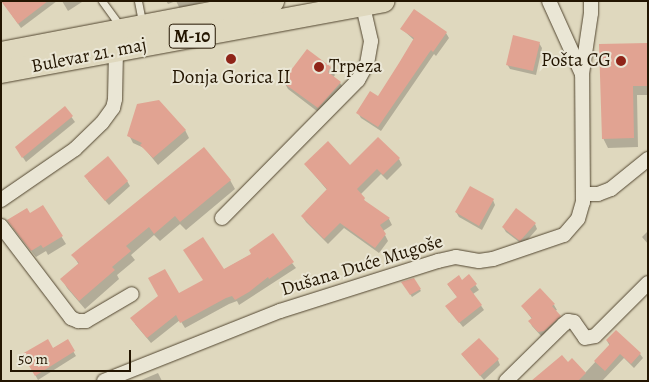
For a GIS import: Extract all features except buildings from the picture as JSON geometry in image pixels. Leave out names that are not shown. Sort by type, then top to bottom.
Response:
[{"type":"main road","name":"Bulevar 21. maj","points":[[1,53],[151,19],[229,5],[272,1]]},
{"type":"main road","name":"Bulevar 21. maj","points":[[1,72],[132,51],[373,3]]},
{"type":"street","name":"Dušana Duće Mugoše","points":[[549,1],[582,74]]},
{"type":"street","name":"Dušana Duće Mugoše","points":[[104,381],[123,377],[280,311],[438,261],[456,257],[486,260],[564,235],[578,219],[583,194],[582,74],[592,13],[591,1]]},
{"type":"street","points":[[222,218],[358,80],[367,64],[371,41],[373,3]]},
{"type":"street","points":[[1,200],[75,149],[102,124],[112,108],[132,51]]},
{"type":"street","points":[[583,194],[598,194],[611,189],[648,159]]},
{"type":"street","points":[[1,226],[71,318],[78,321],[86,321],[132,294]]},
{"type":"street","points":[[506,381],[568,321],[574,322],[585,338],[591,338],[648,283]]},
{"type":"lane","points":[[102,1],[116,20]]},
{"type":"lane","points":[[138,1],[151,19]]},
{"type":"lane","points":[[286,28],[307,15]]},
{"type":"lane","points":[[107,21],[124,18]]},
{"type":"lane","points":[[132,18],[151,19]]},
{"type":"place","name":"Donja Gorica II","points":[[231,59]]},
{"type":"place","name":"Pošta CG","points":[[621,61]]},
{"type":"place","name":"Trpeza","points":[[319,67]]}]
